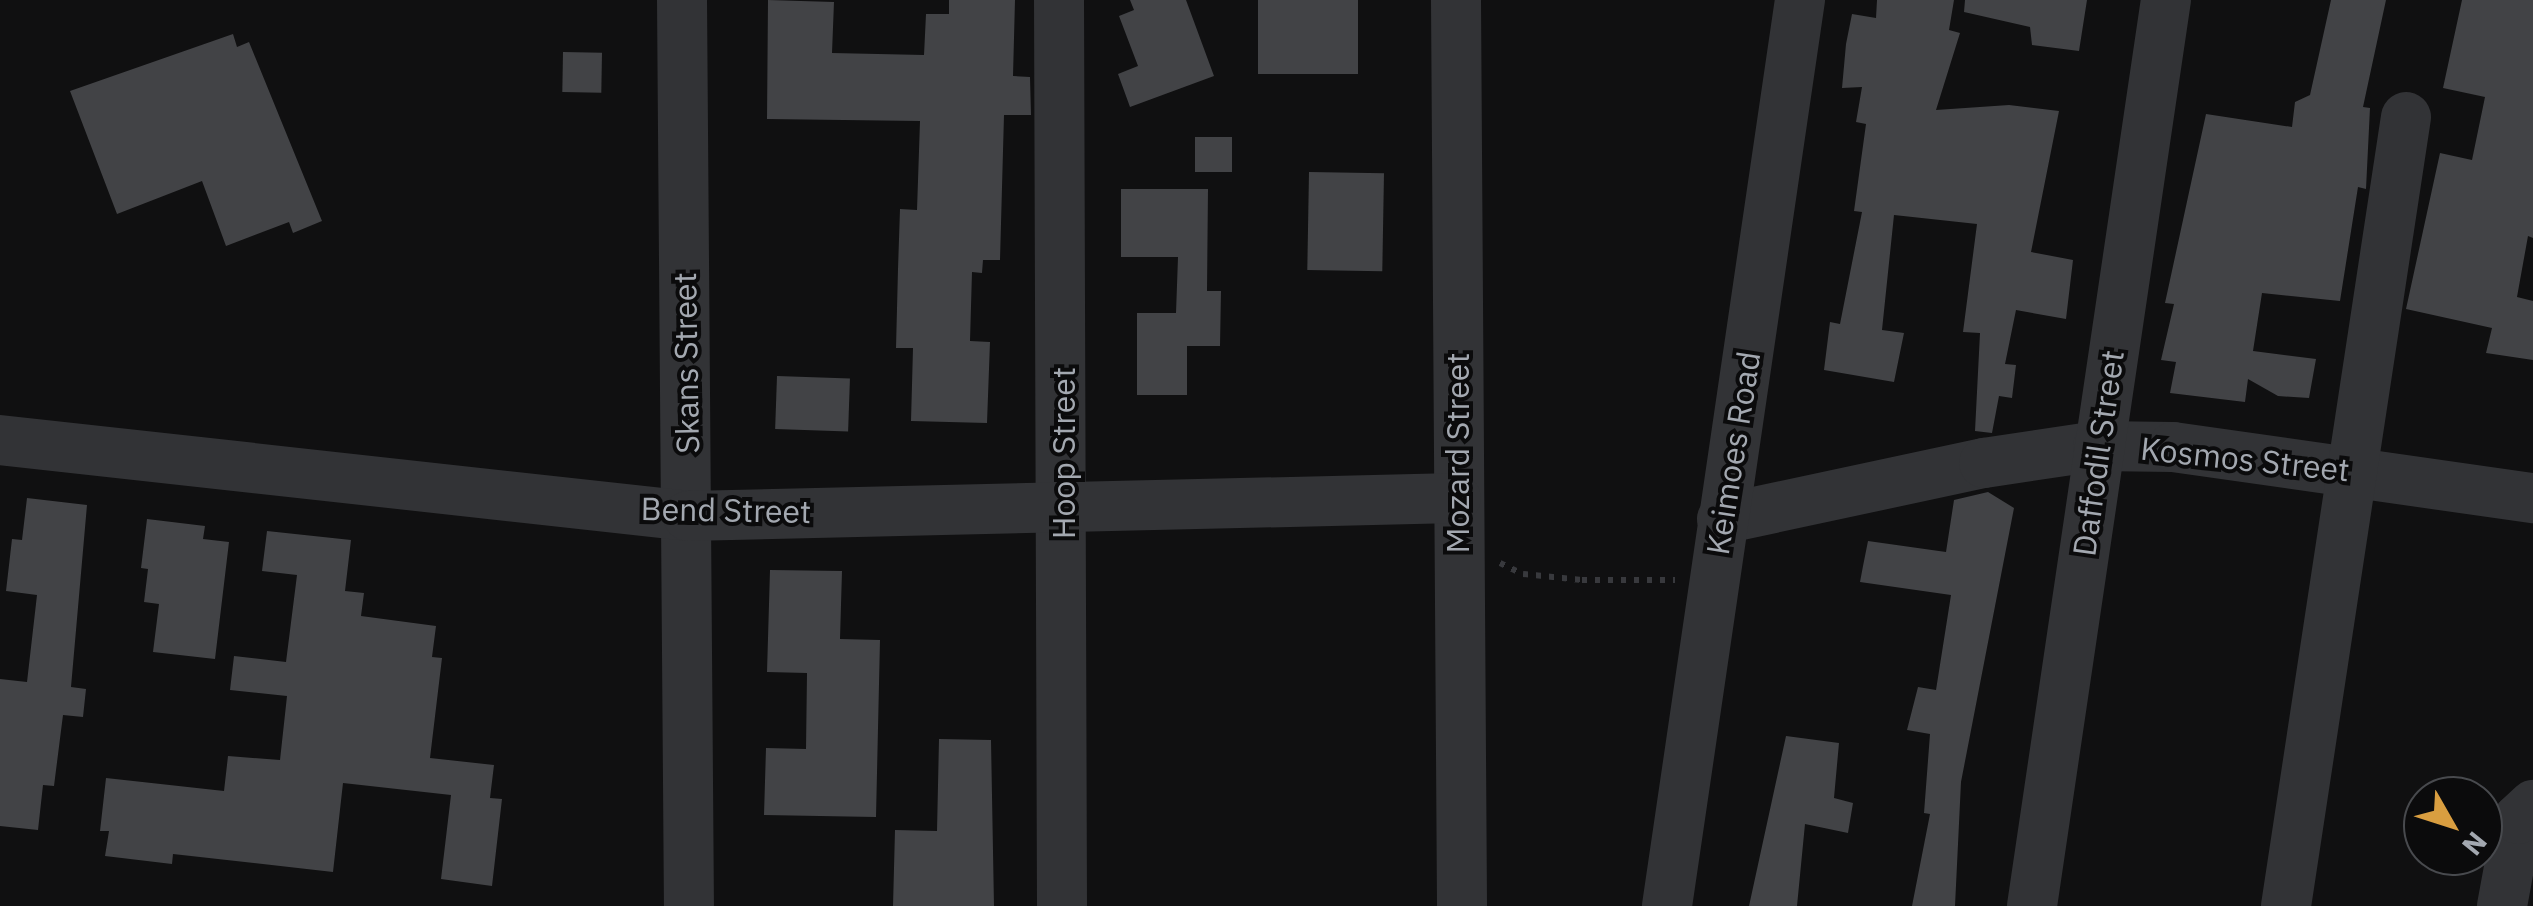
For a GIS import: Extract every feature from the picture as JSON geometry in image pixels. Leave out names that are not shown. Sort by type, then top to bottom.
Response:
[{"type":"street","name":"Skans Street","points":[[682,0],[690,906]]},
{"type":"street","name":"Hoop Street","points":[[1059,0],[1064,507],[1062,906]]},
{"type":"street","name":"Mozard Street","points":[[1456,0],[1456,513],[1462,906]]},
{"type":"street","name":"Keimoes Road","points":[[1667,906],[1800,0]]},
{"type":"street","name":"Daffodil Street","points":[[2032,906],[2166,0]]},
{"type":"street","points":[[2286,906],[2348,468],[2406,117]]},
{"type":"street","name":"Bend Street","points":[[0,440],[688,516],[1064,507],[1456,513]]},
{"type":"street","name":"Kosmos Street","points":[[1722,519],[2003,459],[2098,446],[2173,447],[2348,468],[2533,498]]},
{"type":"street","points":[[2502,906],[2518,820],[2533,804]]},
{"type":"path","points":[[1456,513],[1522,574],[1714,579]]},
{"type":"building","points":[[768,0],[834,2],[832,53],[924,55],[926,14],[949,14],[949,0],[1015,0],[1013,76],[1030,77],[1031,115],[1004,115],[1000,260],[983,260],[982,273],[972,272],[970,341],[990,342],[987,423],[911,421],[913,348],[896,348],[898,269],[900,209],[917,210],[920,121],[767,119]]},
{"type":"building","points":[[1130,0],[1186,0],[1214,76],[1130,107],[1118,74],[1138,66],[1119,16],[1134,10]]},
{"type":"building","points":[[1258,0],[1358,0],[1358,74],[1258,74]]},
{"type":"building","points":[[1877,0],[1954,0],[1949,30],[1960,33],[1936,110],[2009,105],[2059,111],[2031,252],[2073,260],[2066,319],[2016,310],[2005,364],[2016,365],[2012,398],[1999,396],[1992,433],[1975,431],[1980,333],[1963,332],[1977,224],[1894,215],[1882,330],[1904,333],[1894,382],[1824,370],[1830,322],[1840,324],[1862,212],[1854,211],[1866,124],[1856,122],[1862,87],[1842,88],[1846,44],[1852,14],[1876,18]]},
{"type":"building","points":[[1965,0],[2087,0],[2079,51],[2032,45],[2030,27],[1964,12]]},
{"type":"building","points":[[2331,0],[2386,0],[2363,107],[2370,108],[2366,189],[2358,187],[2340,301],[2262,293],[2253,351],[2316,359],[2309,398],[2278,396],[2248,379],[2245,402],[2170,393],[2176,362],[2161,360],[2174,304],[2165,303],[2206,114],[2292,127],[2295,102],[2310,95]]},
{"type":"building","points":[[2462,0],[2533,0],[2533,238],[2528,236],[2517,297],[2533,301],[2533,360],[2486,353],[2492,328],[2406,309],[2440,153],[2472,160],[2485,97],[2443,88]]},
{"type":"building","points":[[233,34],[237,47],[249,42],[322,221],[293,233],[289,222],[226,246],[202,181],[117,214],[70,91]]},
{"type":"building","points":[[563,52],[602,53],[601,93],[562,92]]},
{"type":"building","points":[[1195,137],[1232,137],[1232,172],[1195,172]]},
{"type":"building","points":[[1309,172],[1384,173],[1382,271],[1307,270]]},
{"type":"building","points":[[1121,189],[1208,189],[1207,291],[1221,291],[1220,346],[1187,346],[1187,395],[1137,395],[1137,313],[1176,313],[1178,257],[1121,257]]},
{"type":"building","points":[[777,376],[850,379],[848,432],[775,429]]},
{"type":"building","points":[[1988,492],[2014,508],[1961,782],[1955,906],[1912,906],[1930,814],[1924,813],[1930,734],[1907,730],[1918,687],[1936,690],[1951,595],[1860,582],[1868,541],[1946,552],[1954,500]]},
{"type":"building","points":[[27,498],[87,505],[71,687],[86,689],[83,717],[63,715],[54,786],[43,785],[38,830],[0,826],[0,679],[27,682],[37,595],[6,591],[12,539],[22,540]]},
{"type":"building","points":[[147,519],[205,526],[203,539],[229,542],[215,659],[153,652],[159,604],[144,602],[148,569],[141,568]]},
{"type":"building","points":[[267,531],[351,540],[345,591],[364,593],[361,616],[436,626],[432,657],[442,658],[430,758],[494,765],[490,798],[502,799],[492,886],[441,879],[451,795],[343,783],[333,872],[173,854],[172,864],[105,856],[109,831],[100,831],[106,778],[224,791],[228,756],[280,760],[287,696],[230,690],[234,656],[286,662],[297,575],[262,571]]},
{"type":"building","points":[[770,570],[842,571],[840,639],[880,640],[876,817],[764,815],[766,748],[806,749],[807,673],[767,672]]},
{"type":"building","points":[[1786,736],[1839,743],[1834,798],[1853,803],[1848,833],[1805,824],[1797,906],[1749,906]]},
{"type":"building","points":[[939,739],[991,740],[994,906],[893,906],[895,830],[937,831]]}]
